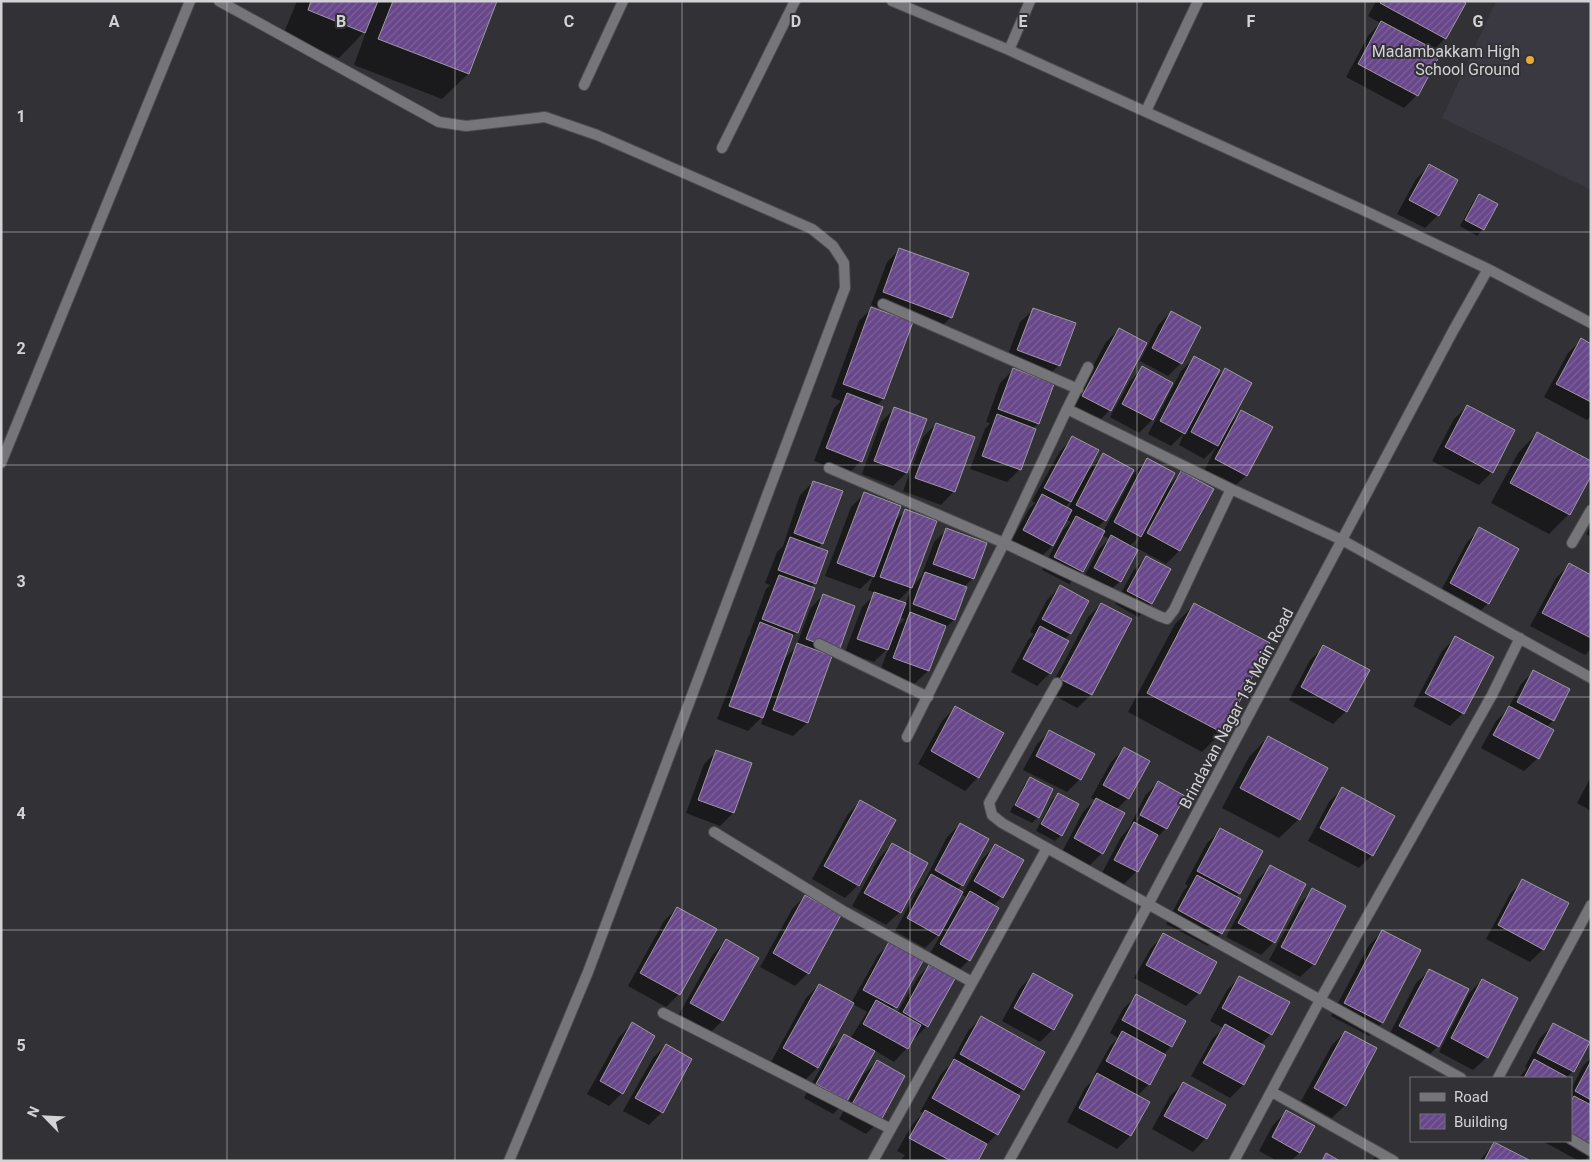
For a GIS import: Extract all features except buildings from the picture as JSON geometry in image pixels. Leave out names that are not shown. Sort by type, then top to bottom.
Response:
[{"type":"street","points":[[1,463],[190,1]]},
{"type":"street","points":[[219,1],[439,122],[466,126],[545,116],[597,135],[812,229],[833,246],[844,263],[844,288],[841,298],[588,972],[510,1161]]},
{"type":"street","points":[[584,85],[622,1]]},
{"type":"street","points":[[722,148],[795,1]]},
{"type":"street","points":[[892,1],[1009,50],[1146,111],[1488,269],[1591,323]]},
{"type":"street","points":[[1009,50],[1030,1]]},
{"type":"street","points":[[1146,111],[1198,1]]},
{"type":"street","name":"Brindavan Nagar 1st Main Road","points":[[1009,1161],[1488,269]]},
{"type":"street","points":[[883,304],[1078,389]]},
{"type":"street","points":[[907,737],[1004,544],[1088,367]]},
{"type":"street","points":[[1068,409],[1231,489],[1342,540],[1591,678]]},
{"type":"street","points":[[829,468],[1004,544],[1167,618],[1174,610],[1231,489]]},
{"type":"street","points":[[1572,543],[1591,510]]},
{"type":"street","points":[[1234,1161],[1320,1000],[1492,695],[1520,638]]},
{"type":"street","points":[[820,644],[928,697]]},
{"type":"street","points":[[1058,683],[989,803],[992,816],[1459,1077]]},
{"type":"street","points":[[714,832],[845,912],[972,982]]},
{"type":"street","points":[[873,1161],[1047,848]]},
{"type":"street","points":[[1499,1077],[1591,905]]},
{"type":"street","points":[[663,1013],[891,1129]]},
{"type":"street","points":[[1272,1092],[1394,1161]]},
{"type":"street","points":[[1572,1141],[1591,1151]]},
{"type":"shaded area","name":"Madambakkam High School Ground","points":[[1496,1],[1591,1],[1591,190],[1442,118]]},
{"type":"place","name":"Madambakkam High School Ground","points":[[1530,60]]}]
